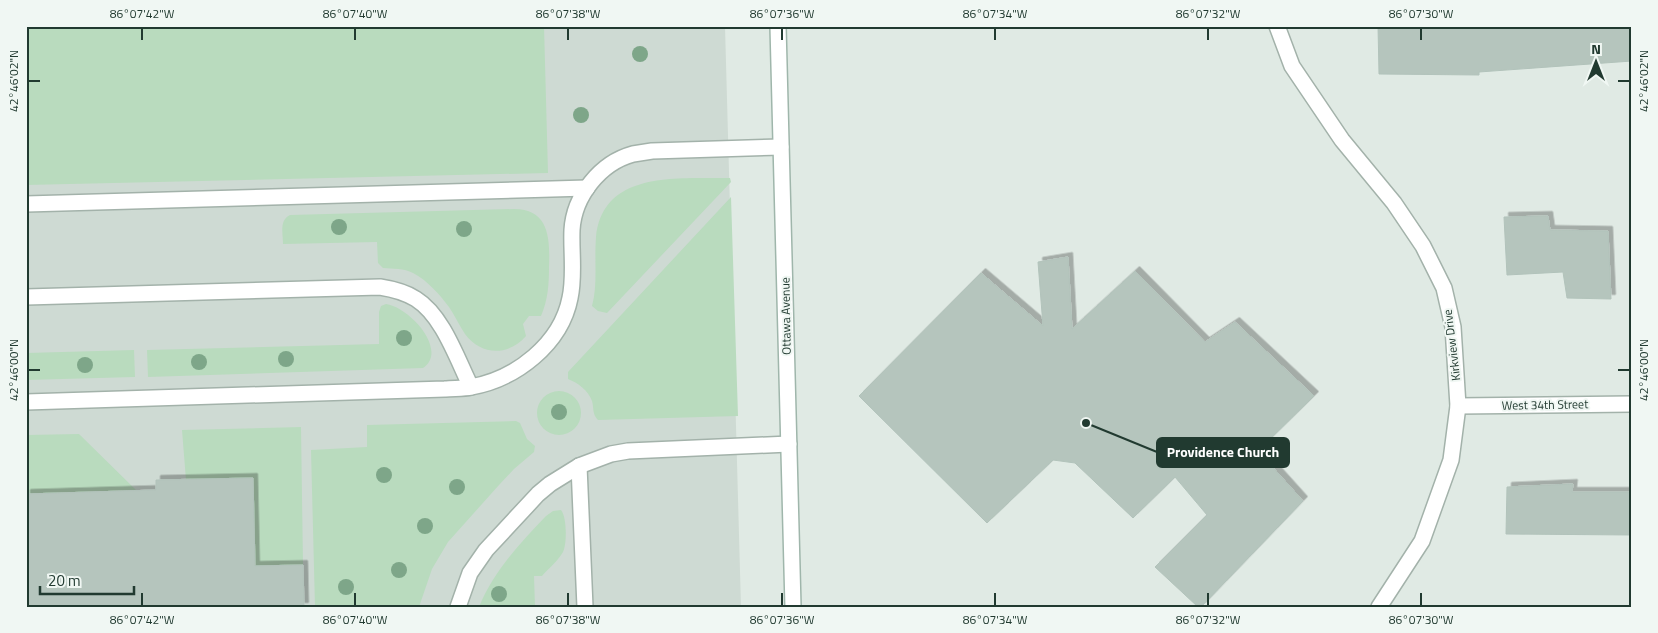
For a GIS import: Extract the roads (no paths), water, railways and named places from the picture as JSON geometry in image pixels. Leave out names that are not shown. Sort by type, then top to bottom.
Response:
[{"type":"street","name":"Ottawa Avenue","points":[[778,26],[793,607]]},
{"type":"street","name":"Kirkview Drive","points":[[1277,26],[1292,66],[1342,140],[1394,203],[1423,246],[1444,288],[1453,327],[1458,406],[1451,460],[1422,541],[1379,607]]},
{"type":"street","points":[[26,402],[471,387],[499,379],[525,364],[540,352],[562,323],[571,296],[572,229],[575,215],[587,188],[599,174],[614,162],[633,154],[652,151],[782,147]]},
{"type":"street","points":[[26,204],[587,188]]},
{"type":"street","points":[[26,297],[380,287],[398,290],[416,299],[430,310],[440,324],[471,387]]},
{"type":"street","name":"West 34th Street","points":[[1458,406],[1632,404]]},
{"type":"street","points":[[458,607],[470,573],[486,550],[538,494],[579,466],[611,454],[628,451],[789,444]]},
{"type":"street","points":[[579,466],[585,607]]},
{"type":"place","name":"Providence Church","points":[[1086,423]]}]
